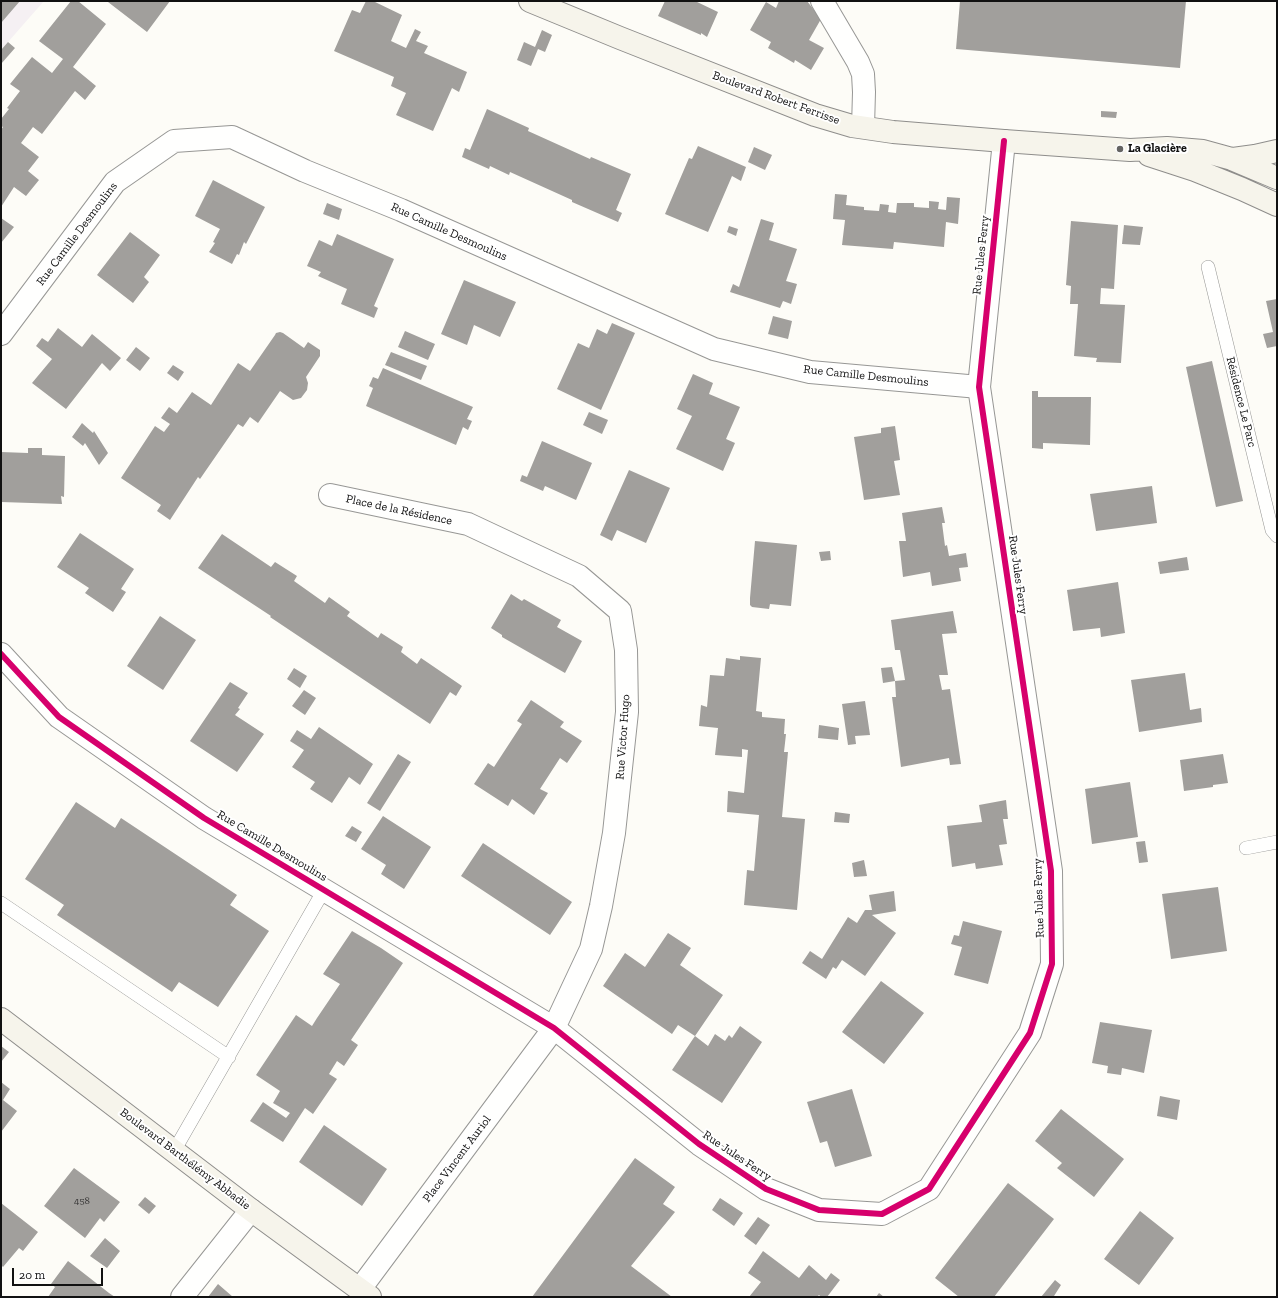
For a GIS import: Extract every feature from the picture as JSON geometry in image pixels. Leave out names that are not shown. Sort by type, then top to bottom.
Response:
[{"type":"street","name":"Boulevard Robert Ferrisse","points":[[530,1],[815,115],[852,126],[893,132],[1130,150],[1167,148],[1203,151],[1232,159],[1277,178]]},
{"type":"street","points":[[822,1],[858,62],[863,74],[863,127]]},
{"type":"street","name":"Rue Camille Desmoulins","points":[[1,334],[116,182],[174,140],[232,136],[305,171],[401,210],[714,349],[810,372],[979,388]]},
{"type":"street","name":"Rue Jules Ferry","points":[[554,1028],[699,1144],[766,1189],[819,1210],[882,1214],[929,1189],[1030,1033],[1052,964],[1051,871],[979,388],[1004,140]]},
{"type":"street","name":"Boulevard Robert Ferrisse","points":[[1130,150],[1195,170],[1277,205]]},
{"type":"street","points":[[1232,159],[1277,151]]},
{"type":"street","name":"Place de la Résidence","points":[[330,495],[468,524]]},
{"type":"street","name":"Rue Victor Hugo","points":[[468,524],[579,576],[620,611],[626,650],[627,712],[614,833],[602,906],[591,949],[554,1028]]},
{"type":"street","name":"Rue Camille Desmoulins","points":[[1,654],[59,717],[204,818],[554,1028]]},
{"type":"street","name":"Boulevard Barthélémy Abbadie","points":[[1,1019],[251,1210],[365,1293]]},
{"type":"street","name":"Place Vincent Auriol","points":[[365,1293],[554,1028]]},
{"type":"street","points":[[182,1297],[251,1210]]},
{"type":"lane","name":"Résidence Le Parc","points":[[1208,267],[1272,530],[1277,536]]},
{"type":"lane","points":[[1246,848],[1277,842]]},
{"type":"lane","points":[[174,1151],[324,890]]},
{"type":"lane","points":[[1,903],[229,1057]]},
{"type":"shaded area","points":[[1,1],[44,1],[1,50]]},
{"type":"building","points":[[1,1],[20,1],[1,23]]},
{"type":"building","points":[[71,1],[78,1],[106,24],[73,67],[96,86],[85,100],[75,91],[42,134],[33,127],[21,143],[39,157],[28,171],[39,180],[26,196],[14,187],[1,207],[1,130],[3,127],[1,126],[1,119],[9,109],[7,108],[20,91],[10,84],[32,57],[52,73],[63,59],[39,41]]},
{"type":"building","points":[[170,1],[147,32],[108,2]]},
{"type":"building","points":[[366,1],[373,1],[402,15],[391,41],[406,48],[415,29],[421,32],[416,41],[428,46],[424,53],[467,72],[459,92],[452,88],[433,131],[396,115],[406,93],[391,86],[394,77],[334,51],[352,10],[360,13]]},
{"type":"building","points":[[665,1],[695,1],[718,12],[707,37],[701,33],[701,35],[658,16]]},
{"type":"building","points":[[779,1],[807,1],[821,19],[809,40],[824,48],[811,70],[795,60],[794,63],[768,48],[771,42],[750,30],[766,2],[776,8]]},
{"type":"building","points":[[960,1],[1186,1],[1180,68],[956,49]]},
{"type":"building","points":[[542,30],[552,35],[545,52],[538,49],[531,66],[517,60],[524,42],[535,47]]},
{"type":"building","points":[[8,42],[15,48],[1,64],[1,50]]},
{"type":"building","points":[[487,109],[529,128],[528,131],[590,159],[591,157],[631,174],[616,210],[622,213],[618,222],[510,172],[509,175],[490,166],[489,169],[462,157],[465,148],[470,150]]},
{"type":"building","points":[[1101,111],[1117,112],[1116,118],[1101,117]]},
{"type":"building","points":[[698,146],[746,167],[741,181],[732,176],[708,232],[665,214],[689,158],[692,159]]},
{"type":"building","points":[[754,147],[772,155],[765,170],[748,162]]},
{"type":"building","points":[[213,180],[265,207],[246,244],[244,242],[239,255],[237,254],[232,264],[209,252],[215,243],[213,242],[220,229],[195,216]]},
{"type":"building","points":[[835,194],[847,195],[846,205],[864,207],[864,210],[879,211],[880,204],[889,205],[888,212],[896,213],[897,203],[914,203],[914,207],[929,208],[929,201],[939,202],[938,209],[946,210],[947,197],[960,198],[958,224],[946,222],[944,247],[894,242],[893,249],[842,245],[845,220],[833,219]]},
{"type":"building","points":[[327,203],[342,209],[339,220],[323,214]]},
{"type":"building","points":[[1,218],[14,227],[1,243]]},
{"type":"building","points":[[761,219],[774,223],[769,240],[797,249],[786,281],[797,284],[791,304],[783,301],[780,308],[730,292],[733,284],[739,287]]},
{"type":"building","points":[[1071,221],[1118,225],[1114,289],[1101,288],[1100,304],[1125,305],[1121,363],[1096,362],[1097,358],[1074,356],[1078,304],[1070,304],[1071,286],[1066,285]]},
{"type":"building","points":[[1124,225],[1143,227],[1140,245],[1122,244]]},
{"type":"building","points":[[729,226],[738,229],[736,236],[727,232]]},
{"type":"building","points":[[130,232],[160,255],[144,277],[149,282],[133,303],[97,275]]},
{"type":"building","points":[[337,234],[394,259],[374,306],[378,308],[374,318],[341,304],[347,289],[318,276],[321,272],[307,266],[319,240],[332,246]]},
{"type":"building","points":[[464,280],[516,302],[500,337],[474,325],[467,345],[441,334]]},
{"type":"building","points":[[1277,299],[1277,346],[1267,348],[1263,334],[1273,332],[1266,301]]},
{"type":"building","points":[[773,316],[792,321],[788,339],[768,334]]},
{"type":"building","points":[[612,323],[635,333],[601,410],[557,389],[578,343],[589,348],[597,329],[607,334]]},
{"type":"building","points":[[58,328],[82,347],[92,334],[121,358],[110,371],[102,363],[66,409],[32,383],[52,359],[36,346],[42,338],[48,342]]},
{"type":"building","points":[[405,331],[435,344],[428,360],[398,347]]},
{"type":"building","points":[[280,332],[304,348],[308,342],[320,350],[320,356],[306,377],[308,383],[307,390],[301,398],[293,400],[280,391],[258,423],[250,417],[243,427],[238,424],[200,479],[198,477],[170,520],[157,511],[161,505],[121,478],[155,426],[164,432],[170,424],[161,418],[169,407],[177,413],[192,392],[211,405],[238,363],[250,371],[276,333]]},
{"type":"building","points":[[136,347],[150,358],[140,371],[126,360]]},
{"type":"building","points":[[391,352],[427,366],[421,380],[385,365]]},
{"type":"building","points":[[1212,361],[1243,501],[1216,507],[1186,367]]},
{"type":"building","points":[[173,365],[184,372],[178,381],[167,373]]},
{"type":"building","points":[[383,368],[473,407],[467,419],[472,421],[468,430],[463,427],[456,445],[366,406],[373,388],[369,386],[373,377],[378,379]]},
{"type":"building","points":[[693,374],[713,383],[709,394],[740,407],[726,439],[735,443],[723,471],[676,449],[692,416],[677,409]]},
{"type":"building","points":[[1032,391],[1038,391],[1038,397],[1091,397],[1090,445],[1043,443],[1043,449],[1032,448]]},
{"type":"building","points":[[589,412],[608,420],[602,434],[583,425]]},
{"type":"building","points":[[82,423],[93,433],[94,431],[108,453],[99,465],[85,443],[83,446],[72,437]]},
{"type":"building","points":[[895,426],[900,460],[894,461],[900,495],[864,500],[854,437],[881,433],[881,428]]},
{"type":"building","points":[[542,441],[592,463],[576,500],[545,486],[543,491],[520,481],[522,475],[527,477]]},
{"type":"building","points":[[28,448],[42,448],[42,455],[65,456],[64,497],[61,496],[62,504],[1,502],[1,452],[28,453]]},
{"type":"building","points":[[629,470],[670,488],[646,543],[617,530],[612,541],[600,535]]},
{"type":"building","points":[[1152,486],[1157,523],[1096,531],[1090,494]]},
{"type":"building","points":[[942,507],[945,523],[942,523],[945,546],[947,545],[949,556],[966,553],[968,567],[959,568],[961,581],[932,586],[930,572],[903,577],[899,541],[906,541],[902,513]]},
{"type":"building","points":[[80,533],[134,569],[121,589],[126,592],[113,612],[85,593],[89,588],[57,567]]},
{"type":"building","points":[[222,534],[271,567],[275,562],[297,576],[294,581],[325,603],[329,597],[350,612],[347,616],[378,638],[381,633],[403,647],[401,652],[417,664],[421,658],[462,686],[456,696],[450,692],[430,724],[198,568]]},
{"type":"building","points":[[755,541],[797,545],[791,606],[770,604],[769,609],[752,607],[750,605]]},
{"type":"building","points":[[830,551],[831,560],[821,561],[819,552]]},
{"type":"building","points":[[1187,557],[1189,570],[1160,574],[1158,562]]},
{"type":"building","points":[[1118,582],[1125,633],[1101,637],[1100,628],[1073,631],[1067,590]]},
{"type":"building","points":[[511,594],[522,601],[524,599],[561,620],[557,627],[582,641],[565,673],[502,637],[502,635],[491,628]]},
{"type":"building","points":[[953,611],[957,633],[942,634],[948,675],[939,675],[942,690],[950,689],[961,764],[950,765],[949,758],[901,767],[892,697],[896,697],[895,681],[905,680],[900,650],[895,650],[891,620]]},
{"type":"building","points":[[160,616],[196,640],[163,690],[127,666]]},
{"type":"building","points":[[740,656],[761,658],[756,711],[762,712],[762,717],[785,719],[784,734],[786,734],[784,752],[788,752],[782,817],[805,819],[797,910],[744,905],[747,870],[754,871],[759,815],[727,812],[728,791],[744,793],[748,750],[742,749],[742,757],[715,755],[718,728],[699,726],[701,705],[707,707],[710,675],[724,676],[726,658],[740,660]]},
{"type":"building","points":[[892,667],[895,681],[883,683],[881,668]]},
{"type":"building","points":[[294,668],[307,676],[300,688],[287,679]]},
{"type":"building","points":[[1185,673],[1190,710],[1201,708],[1202,722],[1139,732],[1131,680]]},
{"type":"building","points":[[230,682],[248,693],[238,708],[240,709],[235,715],[264,734],[237,772],[190,741]]},
{"type":"building","points":[[304,690],[316,698],[305,715],[292,706]]},
{"type":"building","points":[[531,700],[564,722],[560,727],[582,741],[567,763],[560,758],[540,789],[548,793],[534,815],[512,799],[508,806],[474,784],[488,763],[494,767],[522,724],[517,721]]},
{"type":"building","points":[[865,701],[870,735],[855,736],[856,744],[848,745],[842,704]]},
{"type":"building","points":[[819,725],[839,728],[838,740],[818,738]]},
{"type":"building","points":[[319,727],[373,764],[360,785],[349,777],[332,803],[310,789],[315,782],[292,767],[304,750],[290,741],[297,730],[311,739]]},
{"type":"building","points":[[398,754],[411,762],[380,811],[367,803]]},
{"type":"building","points":[[1223,754],[1228,783],[1213,785],[1213,787],[1184,791],[1180,760]]},
{"type":"building","points":[[1130,782],[1138,837],[1092,844],[1085,789]]},
{"type":"building","points":[[1006,800],[1008,819],[1003,819],[1007,844],[999,845],[1003,865],[976,869],[975,863],[952,867],[947,826],[982,822],[979,805]]},
{"type":"building","points":[[76,802],[115,828],[121,818],[237,895],[230,905],[269,931],[218,1007],[179,982],[172,992],[57,915],[64,905],[25,879]]},
{"type":"building","points":[[835,812],[850,814],[849,823],[834,822]]},
{"type":"building","points":[[383,816],[431,847],[404,889],[381,874],[386,865],[361,849]]},
{"type":"building","points":[[352,826],[362,832],[356,842],[345,836]]},
{"type":"building","points":[[1145,841],[1148,862],[1139,863],[1136,842]]},
{"type":"building","points":[[483,843],[572,902],[550,935],[461,876]]},
{"type":"building","points":[[864,860],[867,876],[854,877],[852,863]]},
{"type":"building","points":[[1218,887],[1227,951],[1171,959],[1162,894]]},
{"type":"building","points":[[894,891],[896,911],[872,915],[896,933],[865,976],[842,960],[836,969],[833,967],[826,979],[802,963],[810,951],[822,959],[848,917],[857,923],[865,910],[872,910],[869,895]]},
{"type":"building","points":[[963,921],[1002,931],[988,984],[954,975],[962,947],[951,944],[954,935],[959,936]]},
{"type":"building","points":[[352,931],[403,963],[351,1040],[358,1045],[344,1066],[337,1061],[329,1074],[337,1079],[313,1114],[305,1108],[283,1142],[250,1121],[263,1102],[286,1118],[290,1113],[273,1103],[280,1091],[256,1075],[296,1015],[312,1026],[340,984],[323,974]]},
{"type":"building","points":[[668,933],[691,948],[680,965],[723,995],[695,1036],[678,1025],[672,1034],[603,986],[625,953],[645,967]]},
{"type":"building","points":[[881,981],[924,1013],[884,1064],[842,1032]]},
{"type":"building","points":[[1100,1022],[1152,1030],[1144,1073],[1122,1068],[1121,1075],[1107,1073],[1108,1066],[1092,1063]]},
{"type":"building","points":[[740,1026],[762,1042],[722,1103],[672,1070],[695,1036],[708,1046],[715,1034],[725,1041],[729,1035],[732,1038]]},
{"type":"building","points":[[1,1046],[9,1052],[1,1062]]},
{"type":"building","points":[[1,1082],[10,1089],[3,1100],[17,1111],[1,1132]]},
{"type":"building","points":[[852,1089],[872,1156],[835,1167],[827,1141],[820,1143],[807,1102]]},
{"type":"building","points":[[1160,1096],[1180,1100],[1177,1120],[1157,1116]]},
{"type":"building","points":[[1061,1109],[1124,1159],[1094,1197],[1057,1168],[1062,1163],[1035,1141]]},
{"type":"building","points":[[324,1125],[387,1169],[362,1206],[299,1162]]},
{"type":"building","points":[[635,1158],[675,1187],[663,1204],[675,1212],[631,1266],[672,1297],[532,1297]]},
{"type":"building","points":[[74,1168],[120,1202],[104,1222],[100,1218],[85,1238],[44,1206]]},
{"type":"building","points":[[1008,1183],[1054,1219],[994,1297],[959,1297],[935,1278]]},
{"type":"building","points":[[145,1197],[156,1206],[149,1214],[138,1205]]},
{"type":"building","points":[[720,1198],[743,1213],[734,1226],[712,1210]]},
{"type":"building","points":[[1,1203],[38,1232],[23,1251],[19,1248],[3,1267],[1,1265]]},
{"type":"building","points":[[1140,1211],[1174,1238],[1139,1285],[1104,1259]]},
{"type":"building","points":[[758,1217],[770,1225],[756,1245],[744,1236]]},
{"type":"building","points":[[105,1238],[120,1251],[107,1268],[90,1256]]},
{"type":"building","points":[[763,1251],[799,1278],[809,1265],[826,1280],[831,1273],[840,1280],[827,1297],[821,1297],[819,1295],[817,1297],[749,1297],[761,1282],[748,1273]]},
{"type":"building","points":[[68,1261],[115,1297],[48,1297],[55,1287],[51,1284]]},
{"type":"building","points":[[1055,1280],[1061,1285],[1054,1296],[1056,1297],[1041,1297]]},
{"type":"building","points":[[218,1284],[233,1297],[208,1297]]},
{"type":"building","points":[[879,1293],[884,1297],[876,1297]]},
{"type":"cycle path","points":[[1,654],[59,717],[204,818],[554,1028],[699,1144],[766,1189],[819,1210],[882,1214],[929,1189],[1030,1033],[1052,964],[1051,871],[979,387],[1004,141]]},
{"type":"place","name":"La Glacière","points":[[1120,149]]}]
